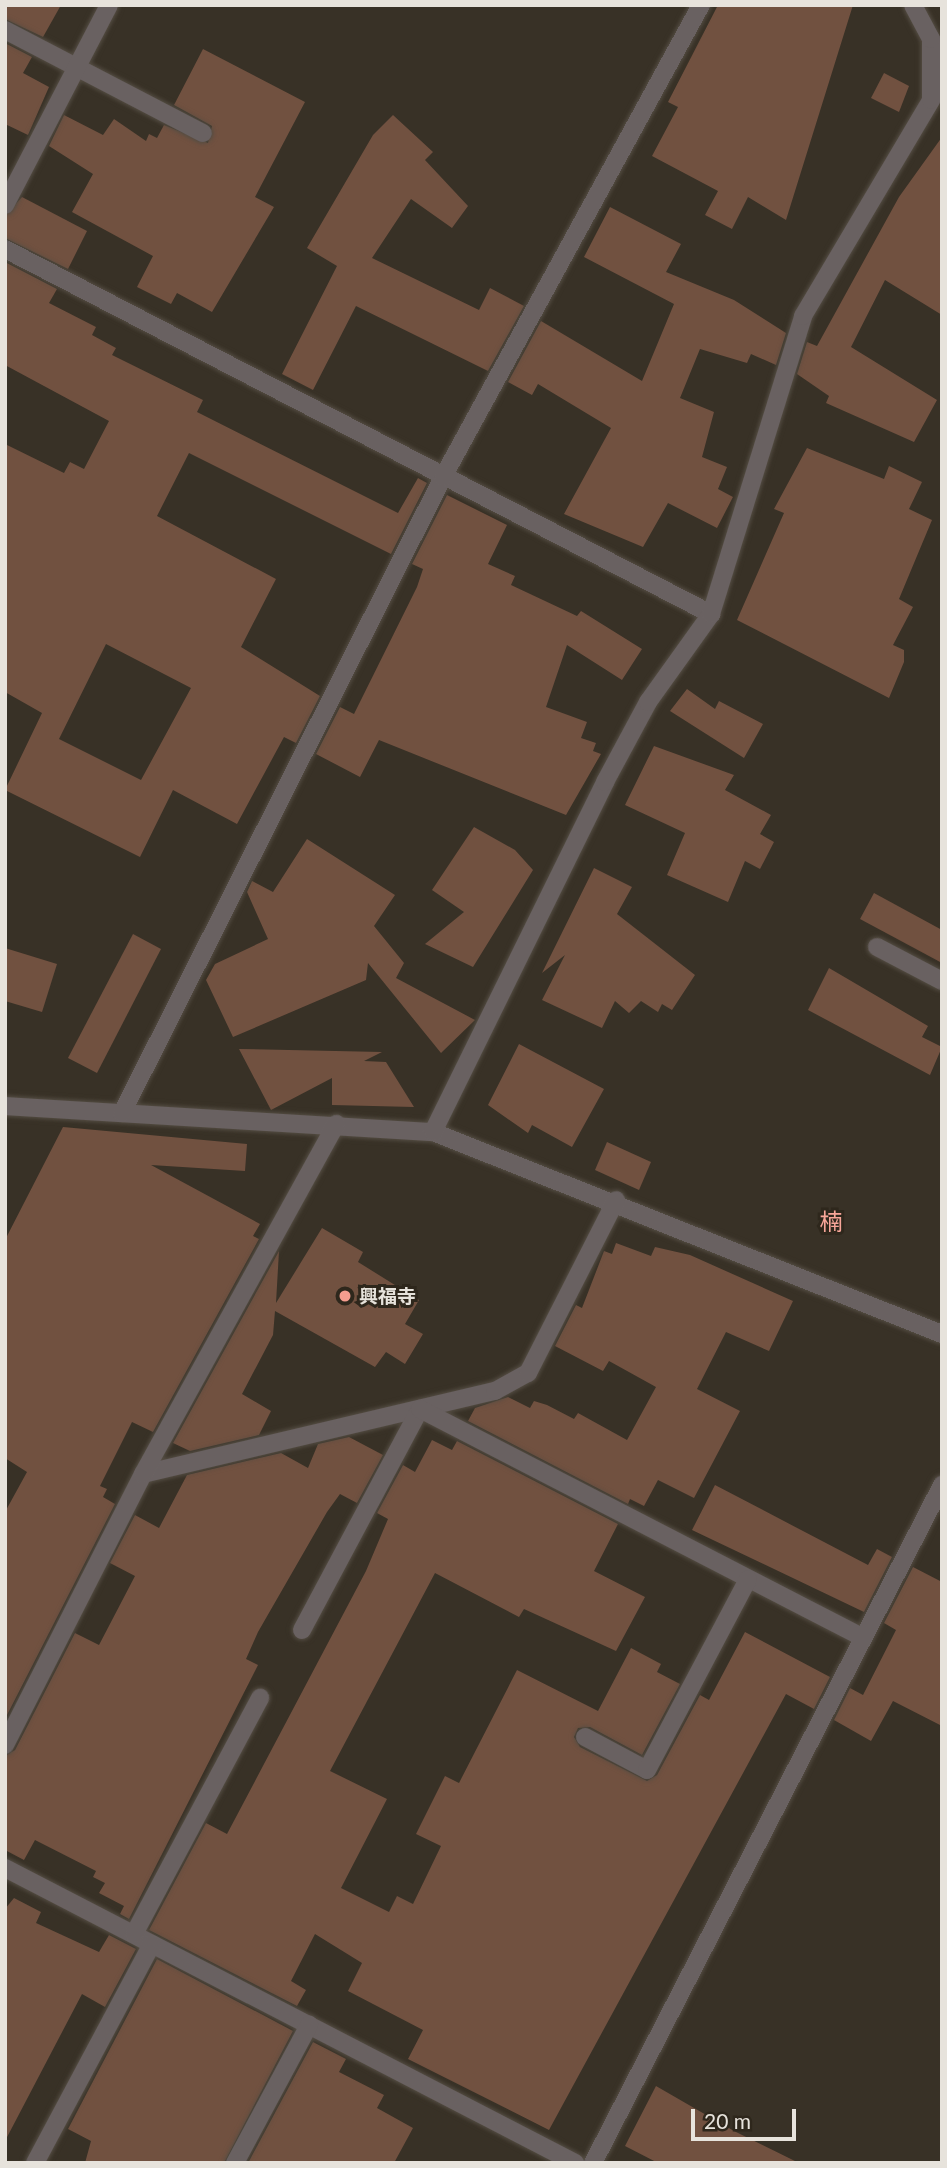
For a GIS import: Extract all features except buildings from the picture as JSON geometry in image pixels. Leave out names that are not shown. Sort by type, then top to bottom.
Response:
[{"type":"street","points":[[5,205],[109,5]]},
{"type":"street","points":[[122,1113],[443,477],[701,5]]},
{"type":"street","points":[[433,1132],[605,782],[648,702],[711,614],[803,316],[937,104],[938,62],[931,39],[913,5]]},
{"type":"street","points":[[5,30],[203,133]]},
{"type":"street","points":[[5,249],[711,614]]},
{"type":"street","points":[[877,947],[942,981]]},
{"type":"street","points":[[5,1106],[433,1132],[616,1200],[942,1334]]},
{"type":"street","points":[[5,1745],[143,1474],[335,1124]]},
{"type":"street","points":[[143,1474],[495,1391],[528,1373],[616,1200]]},
{"type":"street","points":[[420,1409],[863,1638]]},
{"type":"street","points":[[302,1630],[420,1409]]},
{"type":"street","points":[[593,2163],[942,1485]]},
{"type":"street","points":[[585,1737],[647,1770],[748,1579]]},
{"type":"street","points":[[134,1934],[260,1698]]},
{"type":"street","points":[[5,1868],[575,2163]]},
{"type":"street","points":[[35,2163],[152,1944]]},
{"type":"street","points":[[234,2163],[309,2025]]},
{"type":"place","name":"興福寺","points":[[345,1296]]},
{"type":"district","name":"楠","points":[[831,1221]]}]
